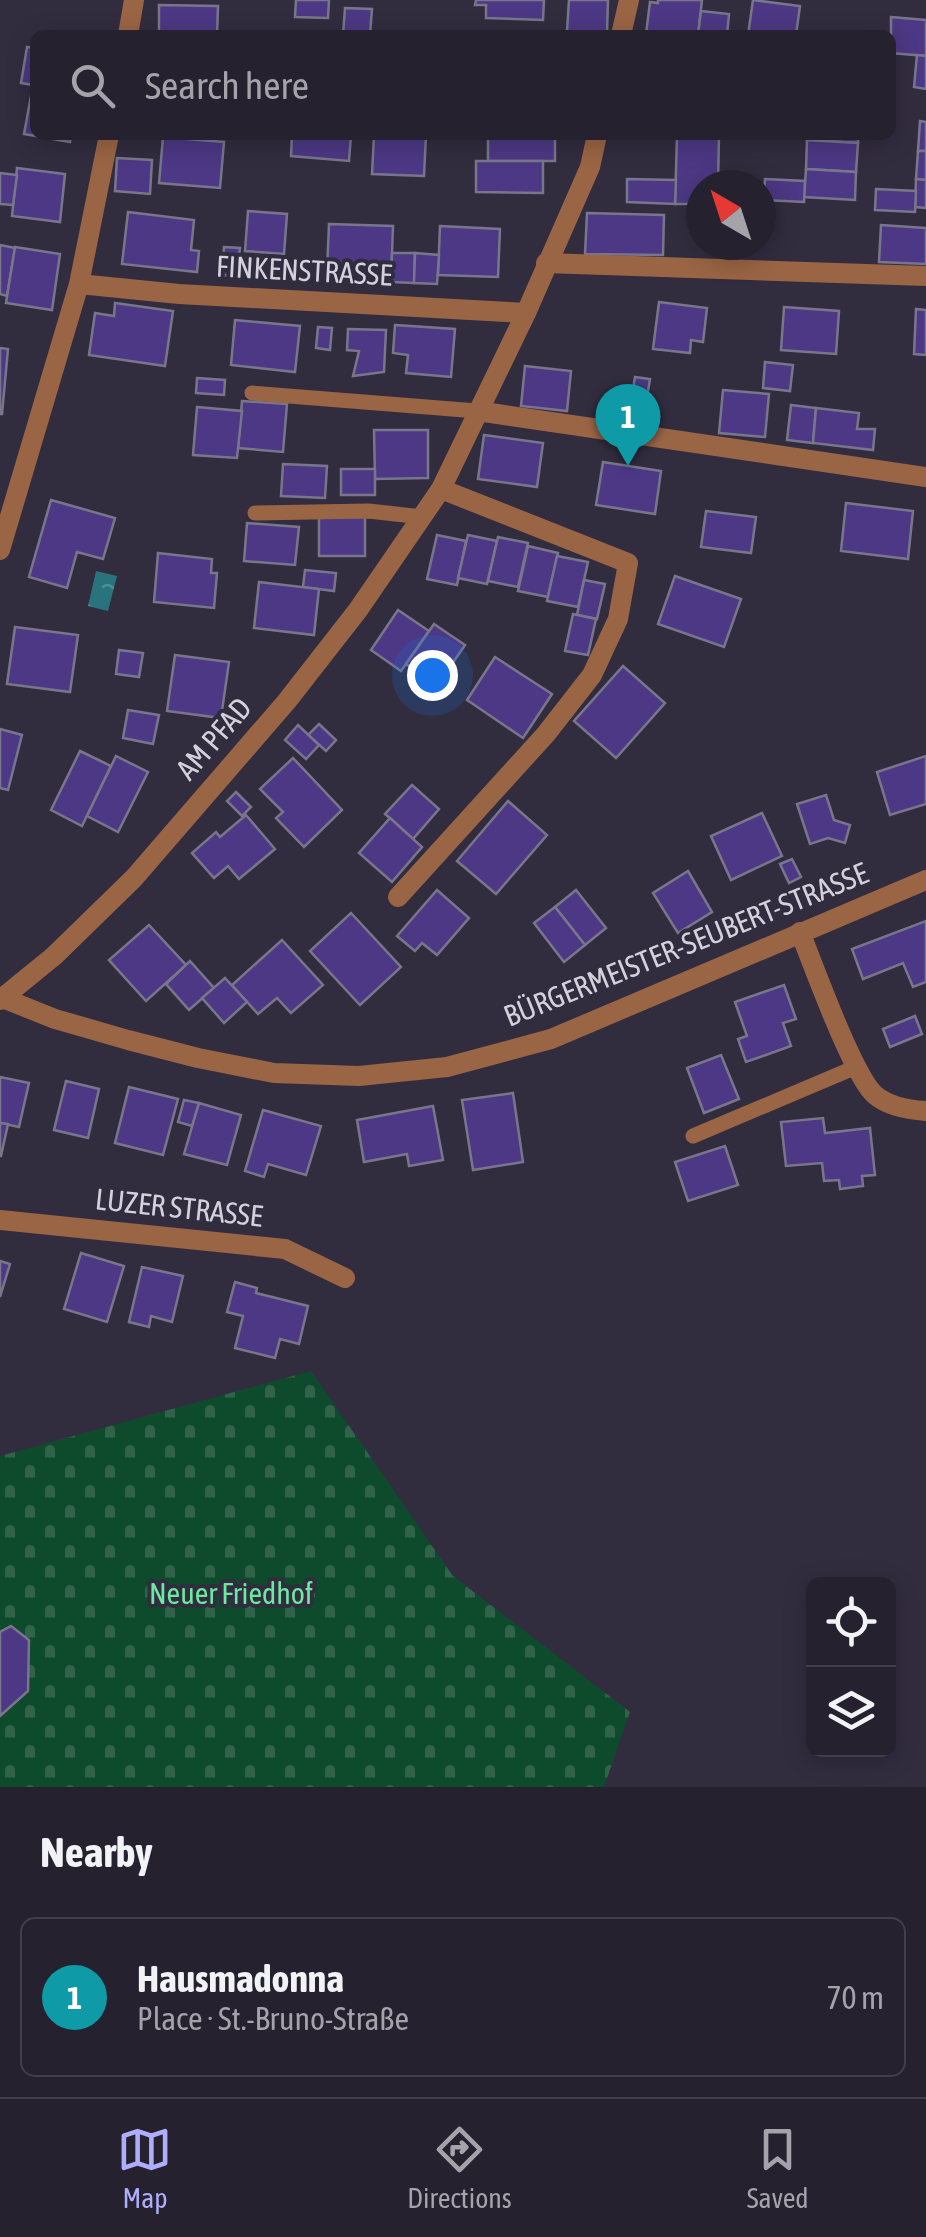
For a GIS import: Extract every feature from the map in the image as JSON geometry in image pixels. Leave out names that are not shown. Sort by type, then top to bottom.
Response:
[{"type":"street","points":[[129,30],[134,0]]},
{"type":"street","points":[[622,30],[629,0]]},
{"type":"street","points":[[0,550],[79,284],[108,140]]},
{"type":"street","name":"AM PFAD","points":[[1,999],[54,956],[134,878],[287,701],[358,610],[440,489],[526,313],[590,166],[596,140]]},
{"type":"street","points":[[546,263],[926,276]]},
{"type":"street","name":"FINKENSTRASSE","points":[[79,284],[199,295],[526,313]]},
{"type":"street","points":[[477,410],[926,477]]},
{"type":"street","points":[[398,897],[546,734],[592,675],[618,619],[628,563],[440,489]]},
{"type":"street","name":"BÜRGERMEISTER-SEUBERT-STRASSE","points":[[1,999],[56,1019],[198,1058],[274,1073],[359,1076],[446,1067],[551,1039],[926,880]]},
{"type":"street","points":[[800,932],[856,1067],[874,1094],[907,1110],[926,1111]]},
{"type":"street","name":"LUZER STRASSE","points":[[0,1220],[285,1249],[344,1278]]},
{"type":"lane","points":[[252,393],[477,410]]},
{"type":"lane","points":[[254,513],[369,511],[422,516]]},
{"type":"lane","points":[[693,1136],[856,1067]]},
{"type":"green space","name":"Neuer Friedhof","points":[[311,1371],[453,1576],[630,1712],[604,1787],[0,1787],[0,1456]]},
{"type":"water","points":[[96,571],[117,576],[108,611],[88,606]]},
{"type":"building","points":[[296,0],[329,0],[328,18],[295,17]]},
{"type":"building","points":[[476,0],[544,0],[543,20],[486,18],[486,5],[475,5]]},
{"type":"building","points":[[569,0],[608,0],[607,30],[567,30]]},
{"type":"building","points":[[702,0],[699,30],[646,30],[650,2]]},
{"type":"building","points":[[753,0],[800,6],[797,30],[749,30]]},
{"type":"building","points":[[159,5],[218,6],[217,30],[159,30]]},
{"type":"building","points":[[345,8],[372,9],[370,30],[343,30]]},
{"type":"building","points":[[701,11],[729,14],[727,30],[699,30]]},
{"type":"building","points":[[891,17],[926,20],[926,56],[896,53],[896,30],[891,30]]},
{"type":"building","points":[[27,47],[30,47],[30,84],[21,83]]},
{"type":"building","points":[[917,55],[926,56],[926,89],[914,87]]},
{"type":"building","points":[[30,101],[30,135],[24,134]]},
{"type":"building","points":[[920,121],[926,122],[926,151],[918,151]]},
{"type":"building","points":[[163,140],[224,142],[220,188],[159,183]]},
{"type":"building","points":[[292,140],[351,140],[349,161],[291,156]]},
{"type":"building","points":[[374,140],[426,140],[424,176],[372,174]]},
{"type":"building","points":[[488,140],[555,140],[555,161],[488,161]]},
{"type":"building","points":[[677,140],[719,140],[718,170],[686,170],[686,204],[675,204]]},
{"type":"building","points":[[807,140],[858,140],[858,143]]},
{"type":"building","points":[[807,140],[858,143],[856,172],[806,169]]},
{"type":"building","points":[[918,151],[926,151],[926,180],[916,179]]},
{"type":"building","points":[[117,158],[152,160],[150,194],[115,191]]},
{"type":"building","points":[[476,161],[543,161],[543,193],[476,192]]},
{"type":"building","points":[[17,168],[65,174],[60,222],[12,216]]},
{"type":"building","points":[[806,169],[856,172],[855,200],[804,197]]},
{"type":"building","points":[[0,173],[17,175],[13,205],[0,204]]},
{"type":"building","points":[[627,179],[676,180],[675,204],[627,202]]},
{"type":"building","points":[[916,179],[926,180],[926,208],[915,207]]},
{"type":"building","points":[[776,180],[805,181],[804,202],[776,201]]},
{"type":"building","points":[[876,189],[916,191],[915,212],[875,210]]},
{"type":"building","points":[[248,211],[287,214],[284,254],[245,251]]},
{"type":"building","points":[[128,212],[194,220],[191,250],[199,251],[197,272],[122,264]]},
{"type":"building","points":[[587,213],[664,215],[663,255],[585,254]]},
{"type":"building","points":[[329,224],[393,226],[391,282],[368,281],[368,272],[327,271]]},
{"type":"building","points":[[881,225],[926,228],[926,264],[879,262]]},
{"type":"building","points":[[440,226],[500,229],[498,277],[438,275]]},
{"type":"building","points":[[0,245],[15,248],[7,296],[0,294]]},
{"type":"building","points":[[15,247],[60,254],[52,310],[6,303]]},
{"type":"building","points":[[224,247],[240,248],[237,276],[222,275]]},
{"type":"building","points":[[392,253],[415,253],[414,283],[391,282]]},
{"type":"building","points":[[415,253],[439,255],[437,284],[414,283]]},
{"type":"building","points":[[659,302],[707,308],[703,342],[691,340],[690,353],[653,349]]},
{"type":"building","points":[[115,303],[173,311],[165,366],[89,355],[95,313],[114,316]]},
{"type":"building","points":[[784,307],[839,311],[836,354],[781,350]]},
{"type":"building","points":[[916,309],[926,310],[926,355],[914,354]]},
{"type":"building","points":[[235,320],[300,326],[295,372],[231,365]]},
{"type":"building","points":[[395,325],[455,329],[451,377],[406,373],[408,355],[393,353]]},
{"type":"building","points":[[318,327],[332,328],[330,350],[316,348]]},
{"type":"building","points":[[348,329],[386,330],[384,372],[353,376],[359,351],[347,350]]},
{"type":"building","points":[[0,348],[8,349],[2,414],[0,414]]},
{"type":"building","points":[[765,362],[793,365],[790,391],[763,388]]},
{"type":"building","points":[[525,366],[571,371],[567,411],[521,406]]},
{"type":"building","points":[[635,377],[650,379],[645,409],[630,406]]},
{"type":"building","points":[[197,378],[225,380],[224,395],[196,393]]},
{"type":"building","points":[[723,390],[769,394],[765,437],[719,433]]},
{"type":"building","points":[[242,401],[287,404],[283,452],[238,448]]},
{"type":"building","points":[[791,405],[816,408],[813,443],[787,440]]},
{"type":"building","points":[[197,407],[242,411],[237,458],[193,455]]},
{"type":"building","points":[[816,408],[859,413],[857,429],[875,429],[873,450],[813,443]]},
{"type":"building","points":[[374,430],[428,430],[428,478],[375,479]]},
{"type":"building","points":[[484,435],[543,443],[537,487],[478,479]]},
{"type":"building","points":[[603,462],[661,471],[655,514],[596,505]]},
{"type":"building","points":[[283,464],[327,466],[325,498],[281,496]]},
{"type":"building","points":[[341,469],[375,469],[375,495],[341,495]]},
{"type":"building","points":[[51,500],[115,518],[103,559],[77,552],[67,588],[29,577]]},
{"type":"building","points":[[846,503],[913,511],[908,559],[841,551]]},
{"type":"building","points":[[706,511],[756,517],[751,553],[701,547]]},
{"type":"building","points":[[319,516],[365,516],[365,556],[319,556]]},
{"type":"building","points":[[247,523],[299,527],[295,565],[244,561]]},
{"type":"building","points":[[437,535],[466,541],[457,585],[427,579]]},
{"type":"building","points":[[468,535],[497,541],[487,584],[458,578]]},
{"type":"building","points":[[498,537],[528,543],[518,587],[488,581]]},
{"type":"building","points":[[528,546],[558,553],[548,597],[518,591]]},
{"type":"building","points":[[158,553],[212,559],[211,573],[217,573],[214,608],[154,602]]},
{"type":"building","points":[[557,556],[588,562],[578,607],[547,601]]},
{"type":"building","points":[[305,570],[336,573],[334,591],[303,587]]},
{"type":"building","points":[[675,576],[741,599],[724,647],[658,624]]},
{"type":"building","points":[[584,580],[605,584],[597,619],[577,615]]},
{"type":"building","points":[[259,582],[319,589],[314,635],[254,628]]},
{"type":"building","points":[[398,610],[429,631],[401,671],[371,650]]},
{"type":"building","points":[[573,614],[596,619],[588,655],[565,651]]},
{"type":"building","points":[[434,624],[465,645],[437,686],[406,664]]},
{"type":"building","points":[[15,627],[78,635],[70,692],[7,684]]},
{"type":"building","points":[[119,650],[143,653],[139,677],[116,674]]},
{"type":"building","points":[[175,655],[229,662],[221,718],[167,711]]},
{"type":"building","points":[[495,657],[552,694],[523,738],[467,700]]},
{"type":"building","points":[[623,666],[665,703],[616,758],[574,721]]},
{"type":"building","points":[[128,710],[159,715],[153,744],[123,738]]},
{"type":"building","points":[[319,724],[336,740],[326,751],[308,735]]},
{"type":"building","points":[[298,725],[319,745],[306,759],[285,740]]},
{"type":"building","points":[[0,729],[22,735],[8,790],[0,788]]},
{"type":"building","points":[[80,751],[111,766],[82,826],[51,810]]},
{"type":"building","points":[[116,756],[148,772],[118,832],[87,816]]},
{"type":"building","points":[[926,756],[926,804],[890,815],[877,772]]},
{"type":"building","points":[[293,758],[342,810],[304,847],[276,818],[283,812],[260,789]]},
{"type":"building","points":[[412,785],[439,809],[413,839],[385,814]]},
{"type":"building","points":[[236,792],[251,807],[242,816],[227,801]]},
{"type":"building","points":[[826,795],[834,820],[850,825],[845,843],[828,838],[810,844],[797,804]]},
{"type":"building","points":[[508,801],[547,835],[496,894],[457,861]]},
{"type":"building","points":[[762,813],[782,856],[731,880],[711,836]]},
{"type":"building","points":[[246,815],[275,849],[239,879],[228,866],[214,878],[192,853],[216,832],[220,837]]},
{"type":"building","points":[[390,818],[422,847],[392,882],[359,853]]},
{"type":"building","points":[[792,859],[801,877],[789,883],[780,864]]},
{"type":"building","points":[[688,871],[712,912],[678,933],[653,893]]},
{"type":"building","points":[[437,890],[469,918],[437,955],[422,943],[415,951],[397,936]]},
{"type":"building","points":[[576,890],[606,928],[585,945],[555,907]]},
{"type":"building","points":[[555,907],[585,945],[564,962],[534,923]]},
{"type":"building","points":[[351,913],[401,967],[360,1005],[310,951]]},
{"type":"building","points":[[926,921],[926,982],[913,987],[903,963],[863,979],[852,949]]},
{"type":"building","points":[[149,925],[186,965],[146,1001],[109,960]]},
{"type":"building","points":[[282,940],[323,985],[291,1013],[277,998],[258,1014],[232,985]]},
{"type":"building","points":[[190,961],[214,988],[189,1010],[166,984]]},
{"type":"building","points":[[225,978],[247,1002],[224,1023],[202,998]]},
{"type":"building","points":[[784,985],[796,1019],[783,1023],[791,1046],[746,1062],[738,1039],[747,1036],[735,1002]]},
{"type":"building","points":[[915,1016],[922,1034],[890,1047],[883,1029]]},
{"type":"building","points":[[721,1055],[739,1099],[704,1113],[687,1068]]},
{"type":"building","points":[[0,1077],[29,1083],[19,1127],[0,1123]]},
{"type":"building","points":[[66,1081],[99,1089],[88,1138],[54,1130]]},
{"type":"building","points":[[129,1087],[178,1099],[163,1155],[115,1143]]},
{"type":"building","points":[[513,1093],[523,1162],[473,1170],[462,1100]]},
{"type":"building","points":[[184,1100],[199,1103],[192,1126],[178,1122]]},
{"type":"building","points":[[199,1103],[241,1115],[227,1165],[184,1154]]},
{"type":"building","points":[[433,1106],[443,1160],[409,1166],[407,1154],[364,1162],[357,1120]]},
{"type":"building","points":[[263,1110],[321,1126],[306,1175],[268,1164],[264,1177],[245,1171]]},
{"type":"building","points":[[823,1118],[825,1133],[870,1128],[875,1175],[862,1176],[863,1186],[840,1189],[839,1180],[824,1181],[822,1163],[786,1166],[781,1122]]},
{"type":"building","points":[[0,1123],[8,1124],[1,1156],[0,1156]]},
{"type":"building","points":[[725,1146],[738,1185],[688,1201],[675,1162]]},
{"type":"building","points":[[81,1253],[124,1266],[107,1322],[64,1309]]},
{"type":"building","points":[[0,1261],[10,1264],[0,1297]]},
{"type":"building","points":[[142,1267],[183,1276],[172,1322],[151,1316],[149,1327],[129,1322]]},
{"type":"building","points":[[235,1282],[257,1288],[256,1293],[308,1306],[299,1344],[280,1339],[275,1358],[235,1348],[243,1316],[227,1312]]},
{"type":"building","points":[[11,1626],[29,1640],[28,1691],[0,1716],[0,1632]]},
{"type":"place","name":"Hausmadonna","points":[[628,466]]}]
